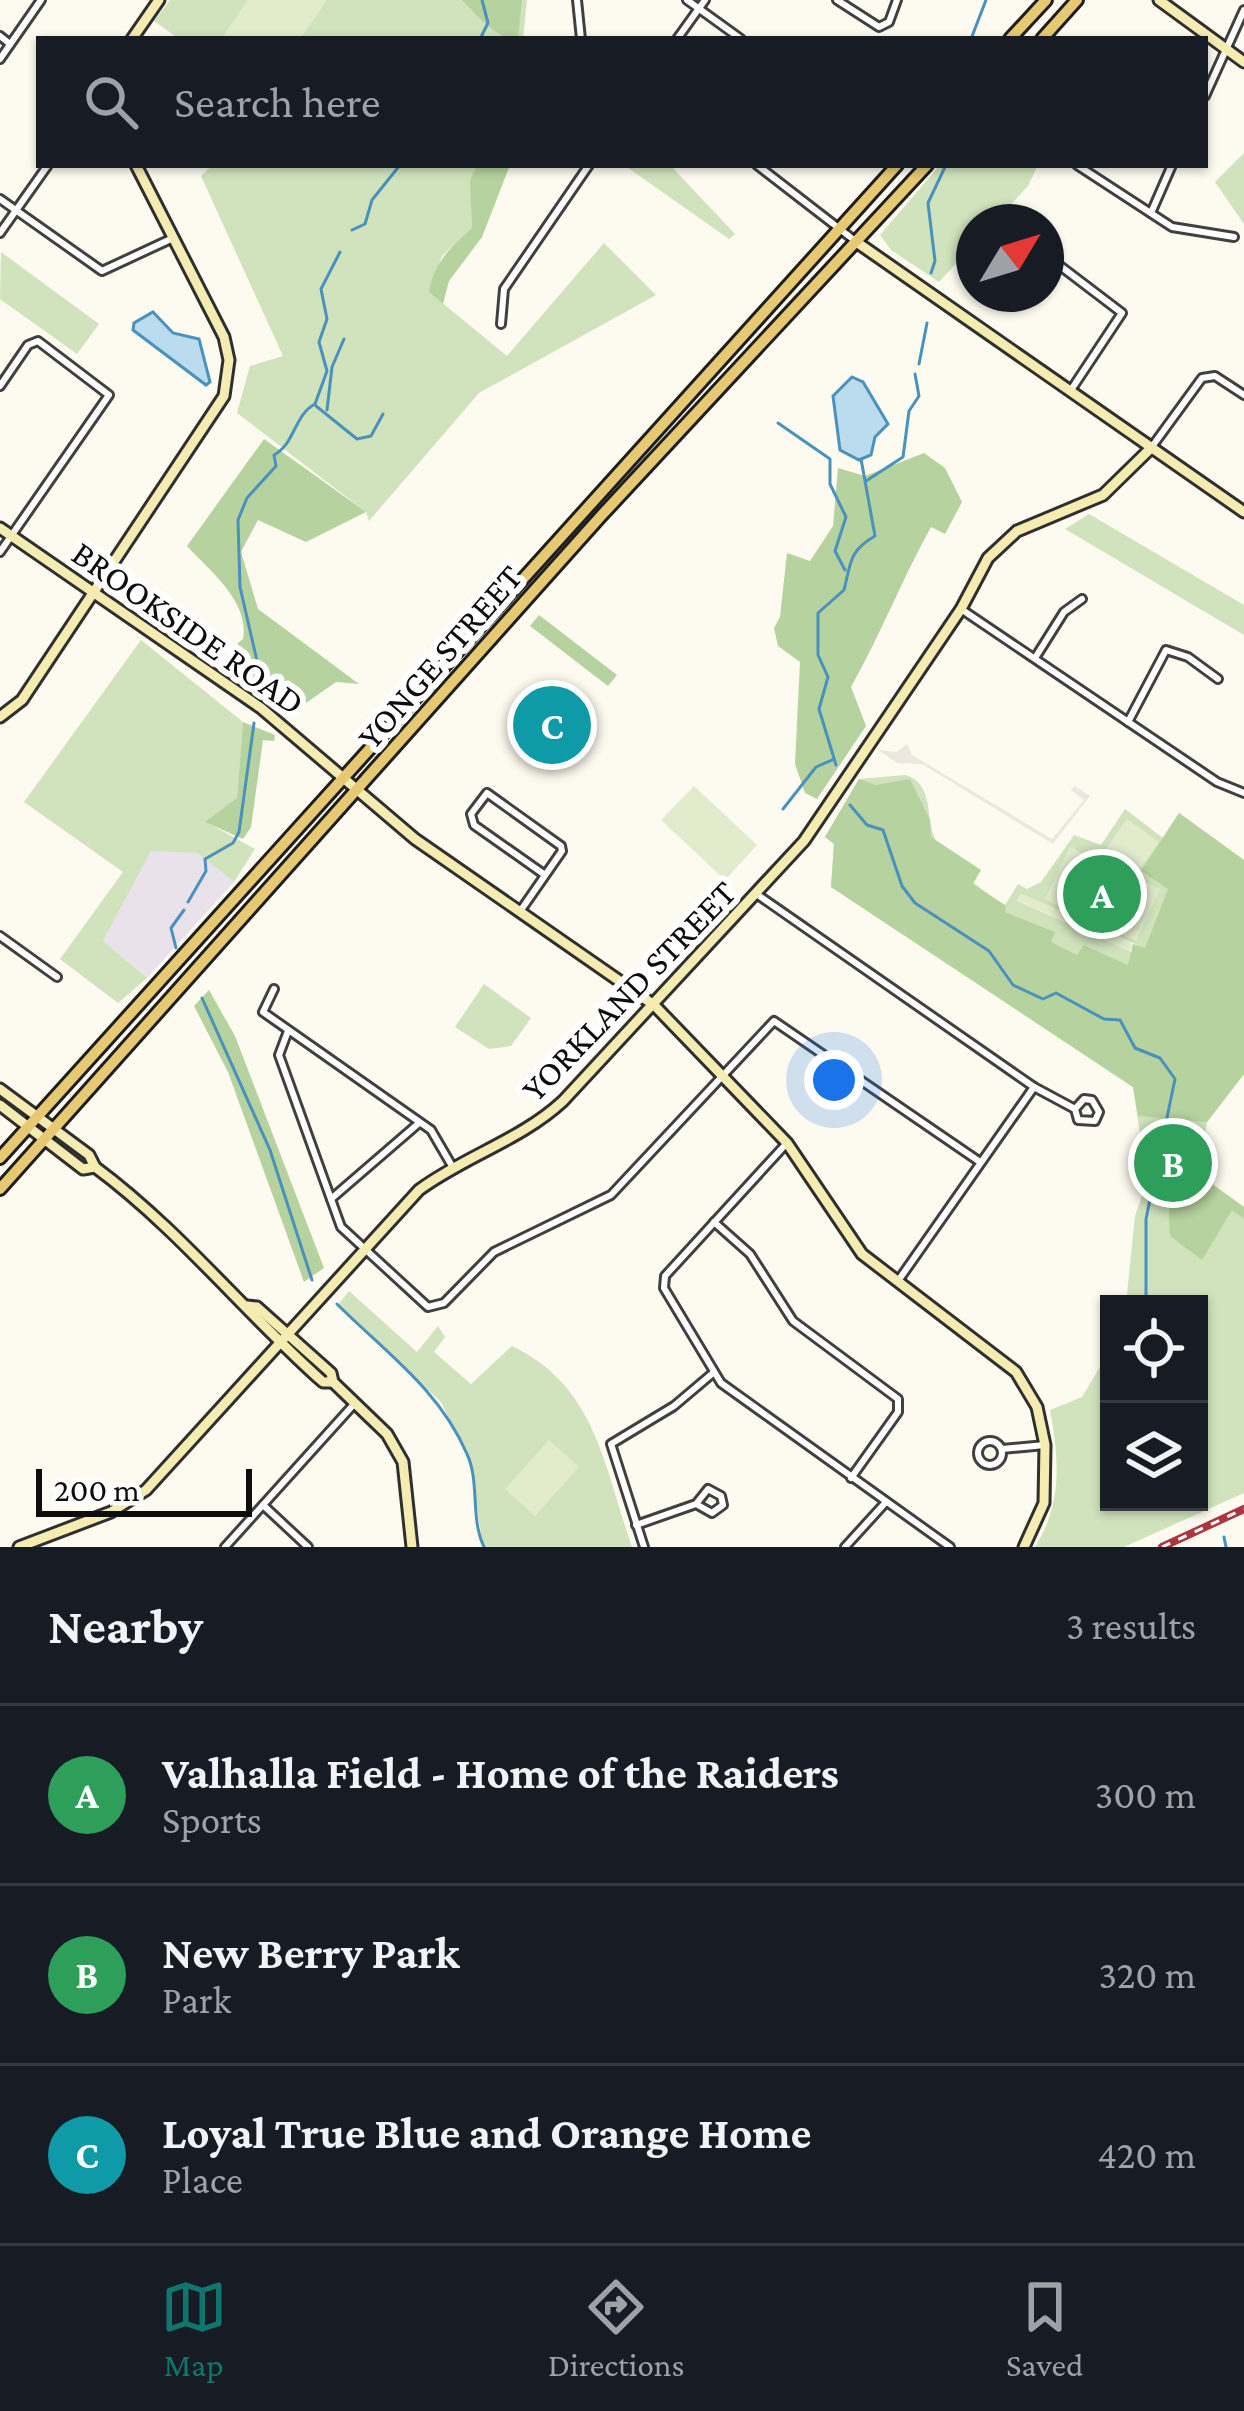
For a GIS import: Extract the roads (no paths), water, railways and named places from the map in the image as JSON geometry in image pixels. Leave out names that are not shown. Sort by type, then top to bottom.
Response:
[{"type":"main road","points":[[1013,36],[1046,0]]},
{"type":"main road","points":[[1045,36],[1077,0]]},
{"type":"main road","name":"YONGE STREET","points":[[0,1158],[894,168]]},
{"type":"main road","name":"YONGE STREET","points":[[0,1190],[359,794],[600,517],[924,168]]},
{"type":"street","points":[[0,58],[41,0]]},
{"type":"street","points":[[134,36],[160,0]]},
{"type":"street","points":[[577,0],[580,36]]},
{"type":"street","points":[[687,0],[737,36]]},
{"type":"street","points":[[679,36],[705,0]]},
{"type":"street","points":[[837,0],[879,27],[889,22],[897,0]]},
{"type":"street","points":[[1159,0],[1244,62]]},
{"type":"street","points":[[1208,90],[1244,10]]},
{"type":"street","points":[[0,36],[10,44]]},
{"type":"street","points":[[0,233],[46,168]]},
{"type":"street","points":[[0,717],[22,700],[95,595],[219,409],[226,388],[224,337],[138,168]]},
{"type":"street","points":[[501,324],[503,289],[587,168]]},
{"type":"street","points":[[761,168],[855,241],[1244,512]]},
{"type":"street","points":[[1082,168],[1190,234],[1234,237]]},
{"type":"street","points":[[1151,213],[1171,168]]},
{"type":"street","points":[[0,199],[102,271],[173,238]]},
{"type":"street","points":[[1064,273],[1122,313],[1071,390]]},
{"type":"street","points":[[0,386],[28,345],[38,340],[109,395],[0,551]]},
{"type":"street","points":[[1151,448],[1202,378],[1215,376],[1244,395]]},
{"type":"street","name":"YORKLAND STREET","points":[[19,1547],[111,1512],[146,1490],[419,1190],[452,1166],[543,1120],[804,841],[961,609],[988,558],[1005,540],[1103,495],[1151,448]]},
{"type":"street","name":"BROOKSIDE ROAD","points":[[0,527],[261,708],[425,847],[654,1005],[787,1143],[862,1254],[1016,1372],[1037,1407],[1046,1445]]},
{"type":"street","points":[[1035,658],[1064,611],[1082,598]]},
{"type":"street","points":[[961,609],[1217,782],[1244,793]]},
{"type":"street","points":[[1128,722],[1166,650],[1188,657],[1218,680]]},
{"type":"street","points":[[521,910],[562,851],[560,844],[487,793],[472,814],[474,825],[545,875]]},
{"type":"street","points":[[758,895],[1034,1087],[1075,1108],[1078,1120],[1087,1124],[1099,1112],[1092,1100],[1084,1099],[1075,1108]]},
{"type":"street","points":[[0,936],[57,976]]},
{"type":"street","points":[[274,989],[263,1012],[440,1138],[452,1166]]},
{"type":"street","points":[[288,1031],[279,1055],[341,1226],[428,1307],[444,1304],[494,1252],[611,1195],[759,1030],[778,1022],[980,1162]]},
{"type":"street","points":[[898,1281],[1034,1087]]},
{"type":"street","points":[[0,1089],[89,1155],[95,1167],[284,1338],[323,1382],[333,1382],[387,1434],[403,1462],[412,1547]]},
{"type":"street","points":[[0,1105],[83,1169],[95,1167]]},
{"type":"street","points":[[332,1199],[419,1123]]},
{"type":"street","points":[[787,1143],[663,1281],[713,1373],[950,1547]]},
{"type":"street","points":[[713,1222],[750,1254],[793,1321],[898,1399],[898,1412],[850,1478]]},
{"type":"street","points":[[644,1547],[611,1444],[674,1406],[713,1373]]},
{"type":"street","points":[[225,1547],[356,1402]]},
{"type":"street","points":[[1002,1449],[994,1465],[979,1457],[988,1441],[1002,1449],[1046,1445],[1044,1503],[1024,1547]]},
{"type":"street","points":[[636,1525],[696,1504],[708,1489],[722,1496],[723,1505],[712,1513],[696,1504]]},
{"type":"street","points":[[845,1547],[861,1536],[886,1502]]},
{"type":"street","points":[[263,1505],[308,1547]]},
{"type":"street","points":[[53,1532],[58,1547]]},
{"type":"water","points":[[153,312],[173,333],[199,339],[210,382],[206,385],[133,330],[134,323]]},
{"type":"water","points":[[852,377],[863,382],[888,424],[875,437],[871,455],[859,460],[840,450],[833,396]]},
{"type":"waterway","points":[[482,0],[488,23],[482,36]]},
{"type":"waterway","points":[[972,36],[986,0]]},
{"type":"waterway","points":[[352,230],[365,224],[372,200],[398,168]]},
{"type":"waterway","points":[[931,273],[935,261],[928,203],[945,168]]},
{"type":"waterway","points":[[258,695],[260,674],[240,587],[238,520],[247,498],[276,466],[274,455],[315,404],[327,371],[319,342],[327,319],[321,289],[340,252]]},
{"type":"waterway","points":[[919,364],[927,323]]},
{"type":"waterway","points":[[327,410],[332,367],[344,339]]},
{"type":"waterway","points":[[866,481],[903,457],[909,411],[919,396],[915,374]]},
{"type":"waterway","points":[[316,406],[357,439],[371,436],[383,414]]},
{"type":"waterway","points":[[778,423],[830,459],[830,484],[846,517],[835,551],[845,570]]},
{"type":"waterway","points":[[836,765],[819,709],[828,677],[818,655],[818,613],[844,590],[856,552],[875,536],[861,459]]},
{"type":"waterway","points":[[188,902],[206,871],[205,859],[233,843],[239,832],[254,723]]},
{"type":"waterway","points":[[783,809],[816,767],[832,760]]},
{"type":"waterway","points":[[850,805],[867,825],[883,830],[902,886],[915,903],[989,951],[1013,985],[1043,999],[1056,993],[1104,1019],[1120,1020],[1135,1048],[1160,1058],[1175,1079],[1146,1219],[1146,1295]]},
{"type":"waterway","points":[[176,948],[171,928],[184,910]]},
{"type":"waterway","points":[[202,998],[270,1150],[312,1280]]},
{"type":"waterway","points":[[1164,1152],[1200,1137]]},
{"type":"waterway","points":[[337,1304],[410,1373],[455,1431],[471,1465],[484,1547]]},
{"type":"waterway","points":[[1224,1537],[1226,1547]]},
{"type":"railway","points":[[1162,1547],[1244,1509]]},
{"type":"place","name":"Loyal True Blue and Orange Home","points":[[552,725]]},
{"type":"place","name":"Valhalla Field - Home of the Raiders","points":[[1102,894]]},
{"type":"place","name":"New Berry Park","points":[[1173,1163]]}]
